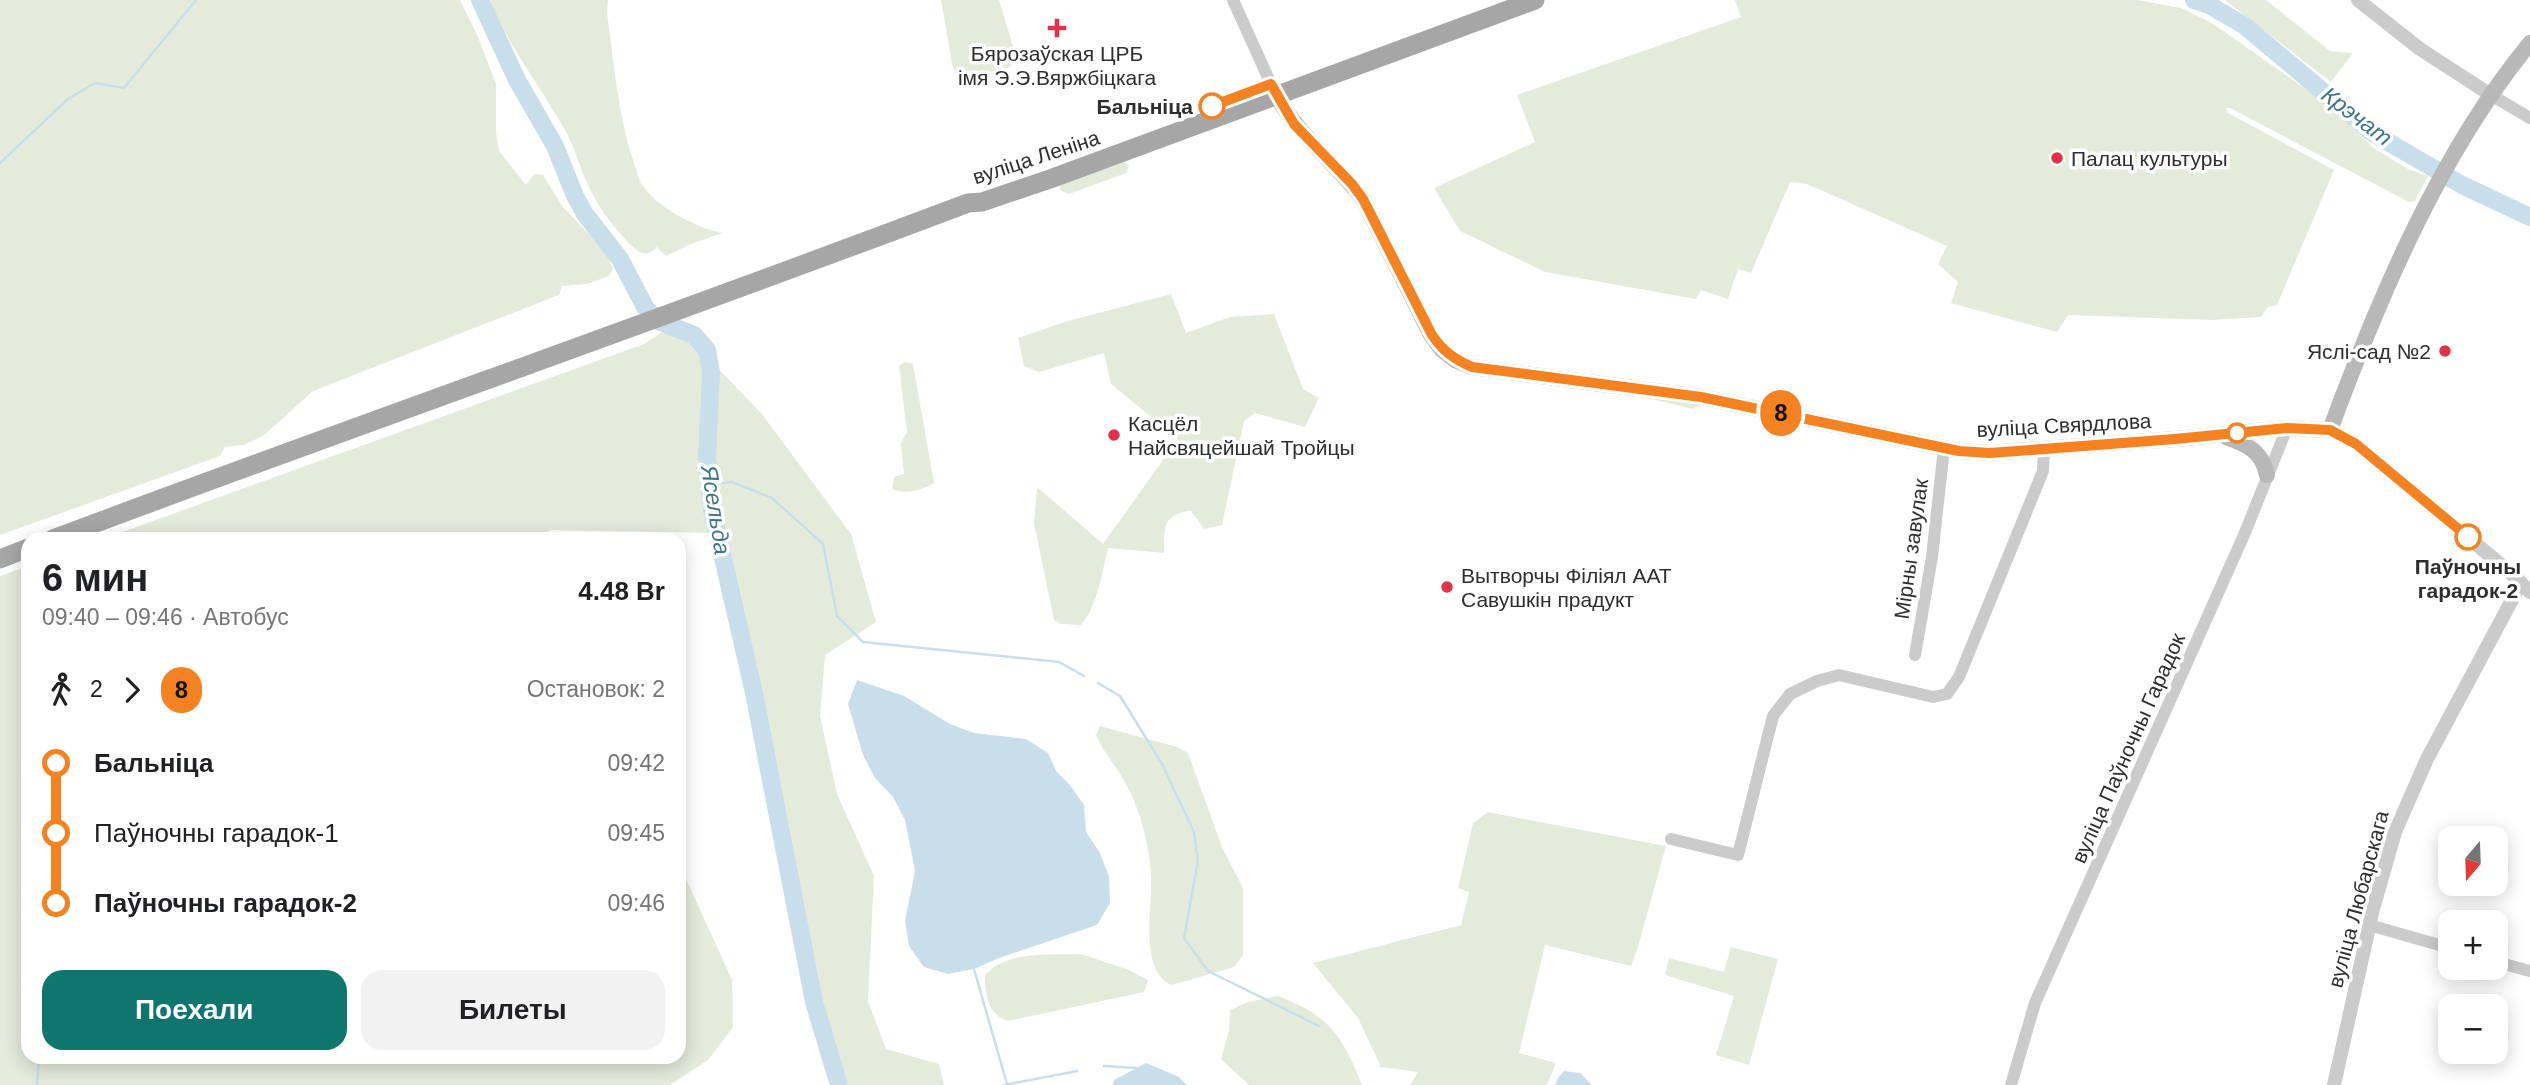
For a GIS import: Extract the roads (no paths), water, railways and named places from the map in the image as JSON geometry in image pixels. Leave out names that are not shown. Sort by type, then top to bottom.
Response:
[{"type":"main road","name":"вуліца Леніна","points":[[1274,89],[1500,0]]},
{"type":"main road","name":"вуліца Леніна","points":[[72,532],[726,295],[968,203],[980,194],[1002,186],[1535,0]]},
{"type":"main road","points":[[2330,430],[2388,288],[2434,190],[2491,95],[2530,43]]},
{"type":"main road","name":"вуліца Свярдлова","points":[[1274,89],[1294,124],[1363,199],[1432,335],[1442,349],[1455,360],[1472,367],[1701,397],[1944,448],[1989,453],[2287,428],[2330,430]]},
{"type":"main road","points":[[2221,435],[2258,451],[2267,475]]},
{"type":"main road","points":[[0,559],[21,551]]},
{"type":"street","points":[[1233,0],[1274,89]]},
{"type":"street","points":[[2358,0],[2420,49],[2530,118]]},
{"type":"street","name":"вуліца Паўночны Гарадок","points":[[2011,1085],[2035,1003],[2244,535],[2287,428]]},
{"type":"street","name":"вуліца Свярдлова","points":[[2330,430],[2356,444],[2526,587]]},
{"type":"street","name":"Мірны завулак","points":[[1915,654],[1932,557],[1944,448]]},
{"type":"street","points":[[1671,839],[1738,855],[1773,716],[1790,694],[1817,681],[1839,675],[1933,696],[1947,694],[1959,677],[2043,471],[2044,449]]},
{"type":"street","name":"вуліца Любарскага","points":[[2334,1085],[2369,925],[2395,832],[2408,799],[2526,587]]},
{"type":"street","points":[[2369,925],[2438,945]]},
{"type":"street","points":[[2508,965],[2530,971]]},
{"type":"water","points":[[857,680],[904,696],[950,724],[974,733],[1026,739],[1048,753],[1056,771],[1084,805],[1086,832],[1100,853],[1109,877],[1110,903],[1097,925],[974,969],[948,974],[924,967],[909,946],[905,921],[915,871],[905,820],[893,797],[875,778],[863,755],[848,704]]},
{"type":"water","points":[[1146,1063],[1179,1077],[1187,1085],[1113,1085],[1114,1080]]},
{"type":"water","points":[[1564,1071],[1580,1073],[1592,1085],[1555,1085]]},
{"type":"waterway","points":[[0,163],[68,99],[95,83],[124,88],[196,0]]},
{"type":"waterway","name":"Ясельда","points":[[480,0],[517,80],[555,146],[575,196],[585,214],[620,259],[645,307],[658,321],[694,335],[707,350],[711,372],[707,458],[712,510],[754,693],[814,1002],[839,1085]]},
{"type":"waterway","name":"Крэчат","points":[[2194,0],[2209,5],[2245,26],[2371,132],[2462,185],[2530,217]]},
{"type":"waterway","points":[[709,484],[732,482],[772,498],[823,544],[837,616],[863,642],[1059,662],[1084,676]]},
{"type":"waterway","points":[[1098,683],[1120,696],[1162,764],[1194,832],[1198,861],[1184,938],[1208,971],[1319,1026]]},
{"type":"waterway","points":[[974,969],[1007,1084]]},
{"type":"waterway","points":[[37,1085],[38,1064]]},
{"type":"waterway","points":[[1104,1066],[1136,1068]]},
{"type":"waterway","points":[[1004,1085],[1077,1071]]},
{"type":"place","name":"Бярозаўская ЦРБ імя Э.Э.Вяржбіцкага","points":[[1057,28]]},
{"type":"place","name":"Бальніца","points":[[1212,106]]},
{"type":"place","name":"Палац культуры","points":[[2057,158]]},
{"type":"place","name":"Яслі-сад №2","points":[[2445,351]]},
{"type":"place","name":"Касцёл Найсвяцейшай Тройцы","points":[[1114,435]]},
{"type":"place","name":"Паўночны гарадок-2","points":[[2468,537]]},
{"type":"place","name":"Вытворчы Філіял ААТ Савушкін прадукт","points":[[1447,587]]}]
